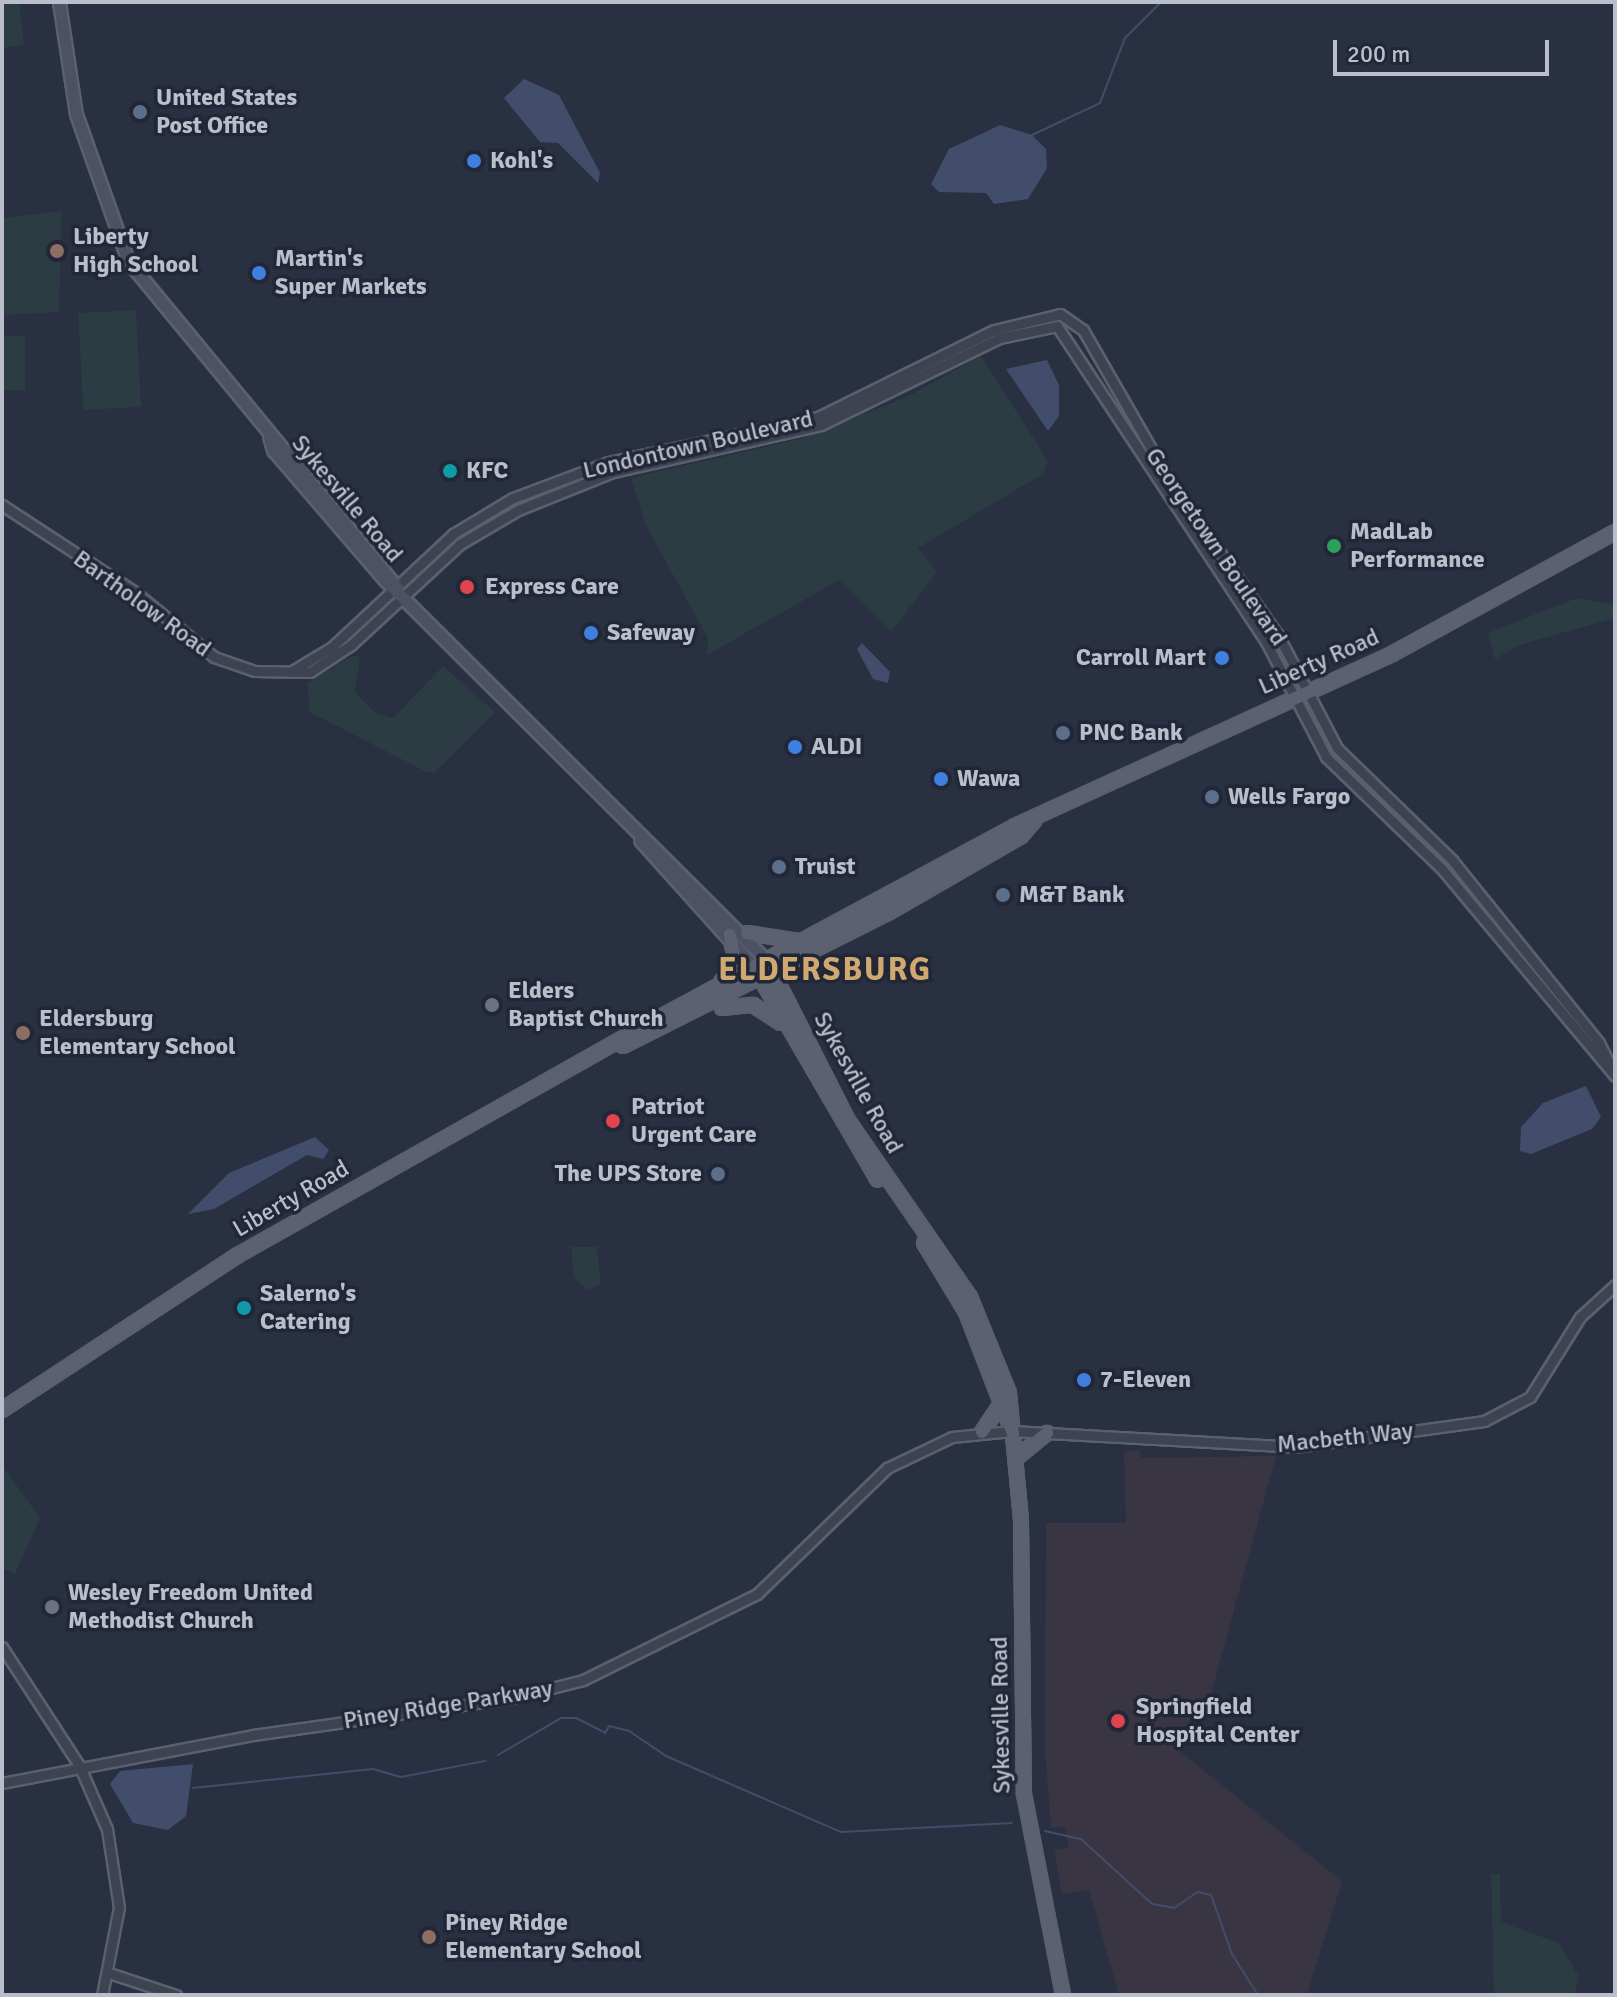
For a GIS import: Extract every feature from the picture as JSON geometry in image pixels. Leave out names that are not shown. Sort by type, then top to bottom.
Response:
[{"type":"main road","name":"Sykesville Road","points":[[59,2],[76,114],[120,246],[269,436],[273,450],[400,590],[636,833],[730,935],[754,967],[850,1139],[956,1293],[999,1407],[1012,1431]]},
{"type":"main road","name":"Liberty Road","points":[[2,1410],[238,1255],[616,1048],[715,988],[1184,744],[1300,696],[1615,532]]},
{"type":"main road","name":"Liberty Road","points":[[616,1048],[688,1019],[761,981],[996,851],[1035,820]]},
{"type":"main road","name":"Sykesville Road","points":[[636,833],[747,933],[767,961],[847,1119],[976,1308],[1009,1393],[1016,1458],[1024,1794],[1063,1995]]},
{"type":"main road","points":[[747,933],[805,940]]},
{"type":"main road","points":[[715,988],[736,962],[730,935]]},
{"type":"main road","points":[[688,1019],[746,1004],[785,1026]]},
{"type":"main road","points":[[982,1432],[999,1407]]},
{"type":"main road","points":[[1016,1458],[1047,1433]]},
{"type":"street","name":"Georgetown Boulevard","points":[[1015,327],[1044,324],[1068,333],[1159,489],[1300,696],[1337,769],[1442,869],[1615,1076]]},
{"type":"street","name":"Londontown Boulevard","points":[[400,590],[453,534],[529,491],[609,462],[818,417],[1015,327]]},
{"type":"street","name":"Bartholow Road","points":[[2,505],[135,592],[214,657],[255,671],[320,667]]},
{"type":"street","points":[[292,671],[347,634],[400,590]]},
{"type":"street","points":[[320,667],[400,590]]},
{"type":"street","points":[[320,667],[347,634]]},
{"type":"street","name":"Macbeth Way","points":[[1012,1431],[1295,1447],[1484,1421],[1530,1397],[1580,1317],[1615,1285]]},
{"type":"street","name":"Piney Ridge Parkway","points":[[2,1783],[79,1765],[512,1698],[583,1680],[757,1594],[887,1468],[923,1447],[982,1432],[1012,1431]]},
{"type":"street","points":[[2,1647],[79,1765],[117,1871],[109,1973],[102,1995]]},
{"type":"street","points":[[109,1973],[176,1995]]},
{"type":"shaded area","points":[[2,2],[19,2],[24,45],[2,48]]},
{"type":"shaded area","points":[[62,211],[59,312],[2,315],[2,218]]},
{"type":"shaded area","points":[[136,310],[141,407],[83,410],[78,313]]},
{"type":"shaded area","points":[[2,336],[25,336],[25,390],[2,390]]},
{"type":"shaded area","points":[[981,356],[1048,461],[1043,474],[918,548],[937,572],[891,632],[839,580],[707,655],[708,638],[646,526],[631,478],[800,439],[907,397]]},
{"type":"shaded area","points":[[1577,598],[1615,605],[1615,618],[1520,645],[1495,659],[1488,633]]},
{"type":"shaded area","points":[[352,656],[360,656],[355,692],[375,713],[393,718],[443,666],[495,712],[434,773],[425,771],[309,712],[308,683]]},
{"type":"shaded area","points":[[571,1247],[597,1247],[601,1284],[588,1290],[574,1278]]},
{"type":"shaded area","name":"Springfield Hospital Center","points":[[1139,1450],[1142,1458],[1276,1456],[1210,1698],[1172,1745],[1342,1881],[1307,1995],[1119,1995],[1089,1890],[1062,1894],[1054,1850],[1069,1848],[1065,1827],[1051,1828],[1045,1749],[1046,1523],[1126,1523],[1124,1452]]},
{"type":"shaded area","points":[[2,1465],[40,1518],[15,1574],[2,1568]]},
{"type":"shaded area","points":[[1491,1873],[1500,1874],[1501,1922],[1559,1943],[1579,1977],[1574,1995],[1494,1995]]},
{"type":"water","points":[[524,79],[559,95],[600,173],[598,183],[558,143],[540,142],[504,98]]},
{"type":"water","points":[[1000,125],[1032,135],[1046,149],[1047,168],[1028,199],[994,204],[986,193],[939,192],[931,184],[949,149]]},
{"type":"water","points":[[1047,360],[1059,385],[1059,416],[1048,431],[1006,369]]},
{"type":"water","points":[[862,643],[890,672],[888,683],[873,679],[857,649]]},
{"type":"water","points":[[1586,1086],[1601,1117],[1592,1129],[1531,1154],[1520,1151],[1521,1127],[1543,1103]]},
{"type":"water","points":[[315,1137],[329,1150],[323,1159],[307,1155],[214,1209],[188,1214],[229,1173]]},
{"type":"water","points":[[193,1764],[186,1816],[168,1830],[133,1823],[110,1784],[120,1771]]},
{"type":"waterway","points":[[1032,135],[1100,103],[1125,38],[1161,2]]},
{"type":"waterway","points":[[498,1755],[561,1718],[576,1718],[605,1733],[609,1726],[629,1731],[666,1756],[841,1832],[1012,1823]]},
{"type":"waterway","points":[[193,1788],[373,1769],[401,1777],[485,1761]]},
{"type":"waterway","points":[[1045,1831],[1081,1839],[1152,1904],[1174,1908],[1198,1892],[1211,1895],[1232,1954],[1258,1995]]},
{"type":"place","name":"United States Post Office","points":[[140,112]]},
{"type":"place","name":"Kohl's","points":[[474,161]]},
{"type":"place","name":"Liberty High School","points":[[57,251]]},
{"type":"place","name":"Martin's Super Markets","points":[[259,273]]},
{"type":"place","name":"KFC","points":[[450,471]]},
{"type":"place","name":"MadLab Performance","points":[[1334,546]]},
{"type":"place","name":"Express Care","points":[[467,587]]},
{"type":"place","name":"Safeway","points":[[591,633]]},
{"type":"place","name":"Carroll Mart","points":[[1222,658]]},
{"type":"place","name":"PNC Bank","points":[[1063,733]]},
{"type":"place","name":"ALDI","points":[[795,747]]},
{"type":"place","name":"Wawa","points":[[941,779]]},
{"type":"place","name":"Wells Fargo","points":[[1212,797]]},
{"type":"place","name":"Truist","points":[[779,867]]},
{"type":"place","name":"M&T Bank","points":[[1003,895]]},
{"type":"place","name":"Elders Baptist Church","points":[[492,1005]]},
{"type":"place","name":"Eldersburg Elementary School","points":[[23,1033]]},
{"type":"place","name":"Patriot Urgent Care","points":[[613,1121]]},
{"type":"place","name":"The UPS Store","points":[[718,1174]]},
{"type":"place","name":"Salerno's Catering","points":[[244,1308]]},
{"type":"place","name":"7-Eleven","points":[[1084,1380]]},
{"type":"place","name":"Wesley Freedom United Methodist Church","points":[[52,1607]]},
{"type":"place","name":"Springfield Hospital Center","points":[[1118,1721]]},
{"type":"place","name":"Piney Ridge Elementary School","points":[[429,1937]]},
{"type":"district","name":"ELDERSBURG","points":[[825,970]]}]
